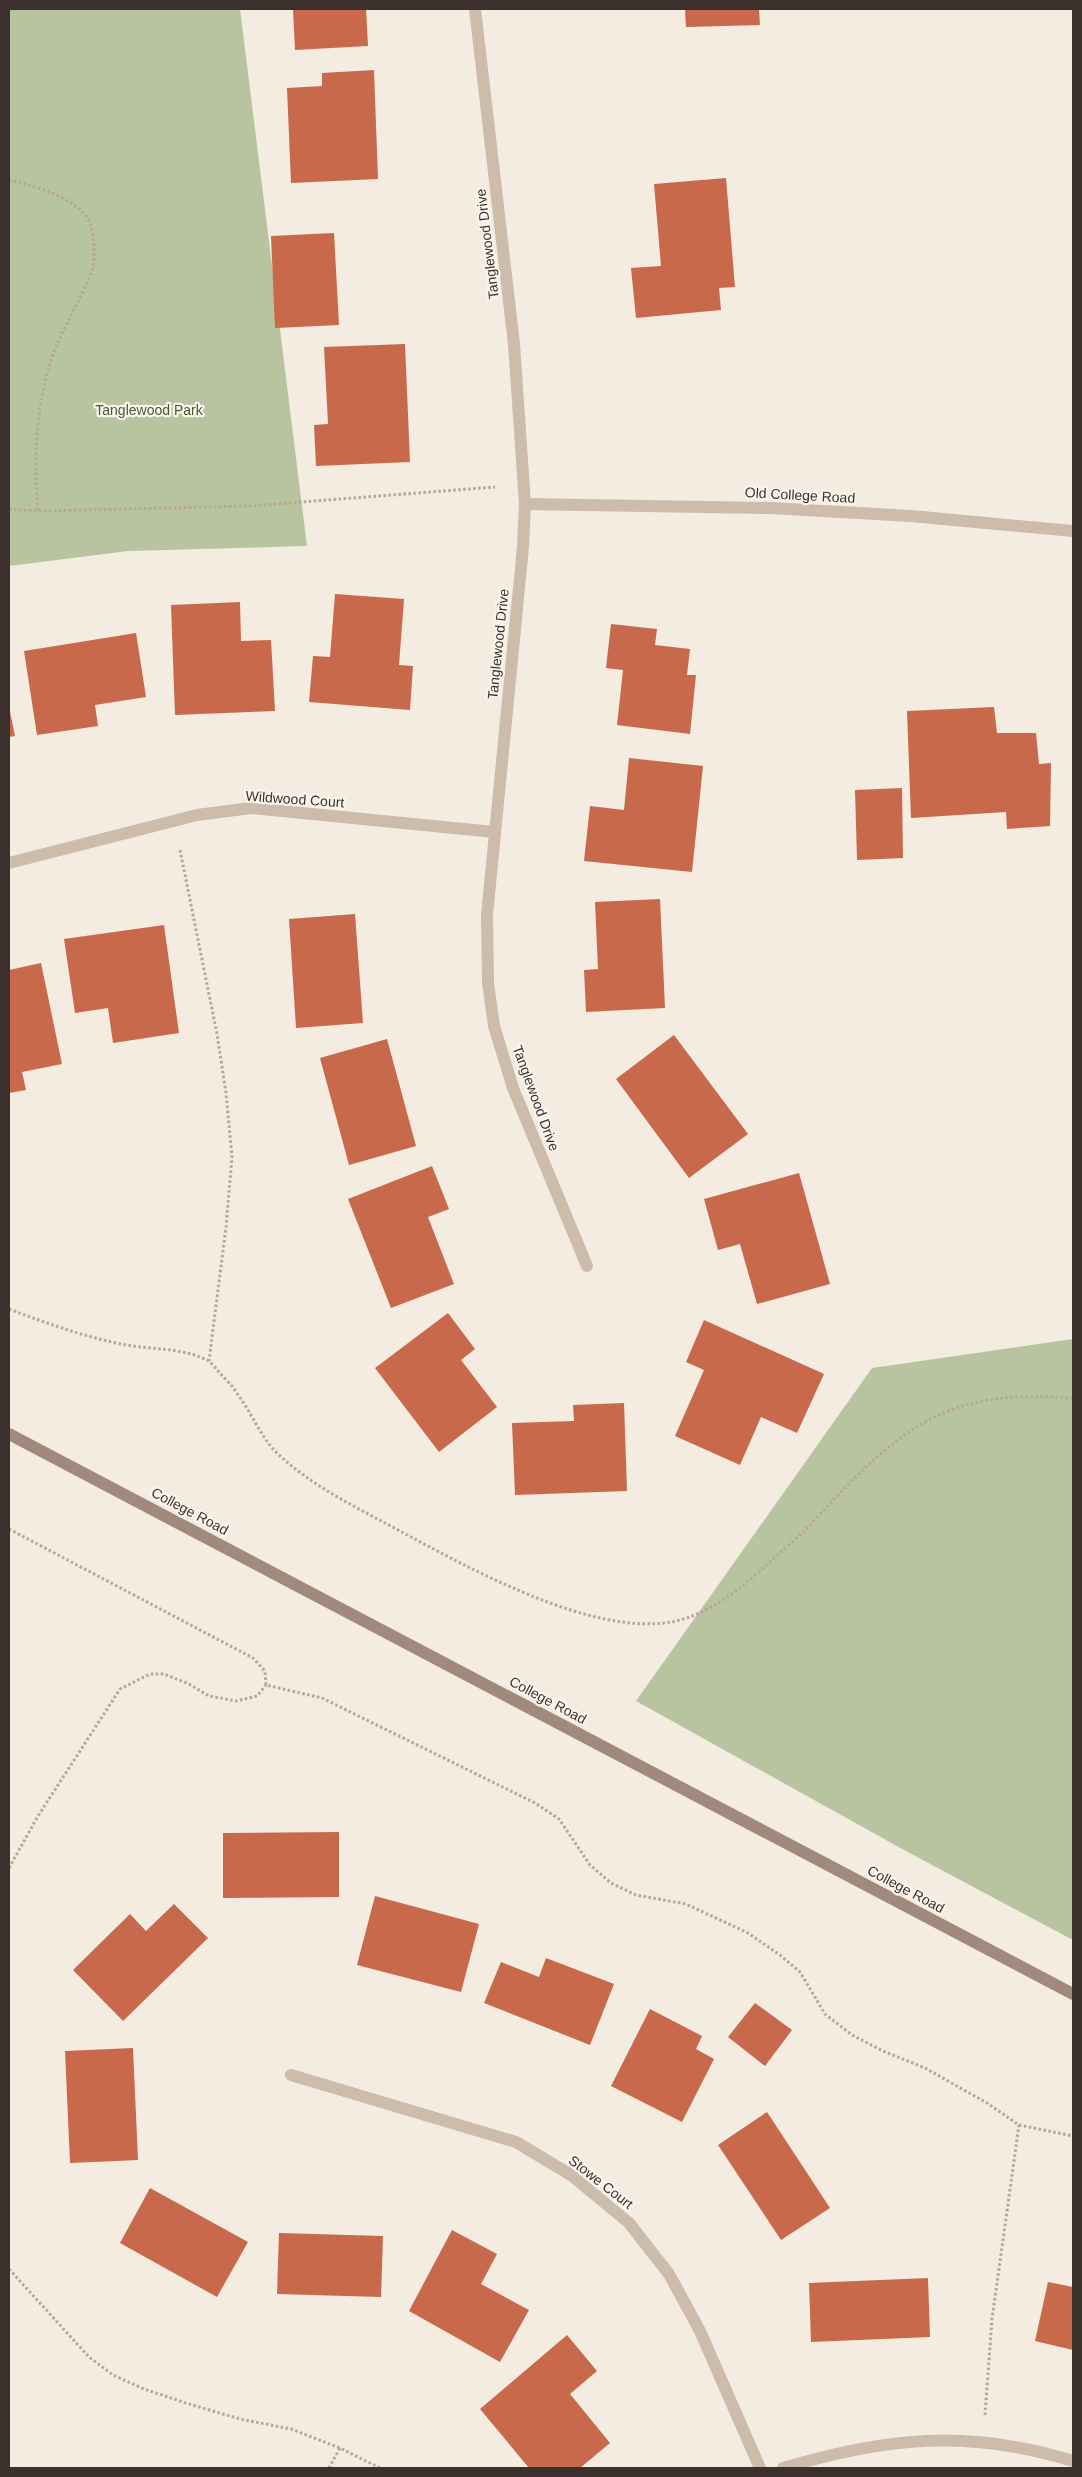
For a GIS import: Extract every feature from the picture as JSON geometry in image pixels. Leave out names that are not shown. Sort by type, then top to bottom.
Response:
[{"type":"main road","name":"College Road","points":[[9,1434],[1073,1994]]},
{"type":"street","name":"Tanglewood Drive","points":[[475,9],[514,344],[524,484],[523,547],[486,915],[488,983],[494,1026],[513,1088],[586,1266]]},
{"type":"street","name":"Old College Road","points":[[524,504],[770,508],[911,516],[1073,531]]},
{"type":"street","name":"Wildwood Court","points":[[9,863],[174,820],[251,808],[494,832]]},
{"type":"street","name":"Stowe Court","points":[[292,2075],[516,2142],[571,2175],[629,2222],[669,2274],[696,2323],[760,2468]]},
{"type":"street","points":[[783,2468],[828,2455],[878,2444],[922,2440],[983,2442],[1039,2450],[1073,2461]]},
{"type":"path","points":[[9,180],[52,193],[77,208],[88,219],[94,252],[92,272],[65,326],[50,363],[42,397],[36,434],[35,471],[38,511]]},
{"type":"path","points":[[9,509],[38,511],[250,506],[524,484]]},
{"type":"path","points":[[174,820],[217,1034],[226,1093],[232,1156],[226,1228],[209,1361]]},
{"type":"path","points":[[9,1309],[89,1338],[128,1346],[169,1349],[209,1361],[236,1391],[273,1449],[296,1472],[341,1499],[459,1563],[538,1599],[635,1625],[673,1621],[710,1608],[742,1588],[806,1529],[843,1488],[911,1430],[935,1416],[959,1407],[994,1400],[1029,1396],[1073,1398]]},
{"type":"path","points":[[9,1529],[253,1658],[265,1671],[266,1685],[257,1696],[236,1701],[209,1696],[189,1684],[164,1674],[150,1674],[120,1689],[54,1792],[9,1868]]},
{"type":"path","points":[[266,1685],[322,1698],[535,1804],[560,1819],[590,1865],[611,1883],[636,1895],[686,1904],[748,1933],[800,1972],[825,2014],[852,2035],[883,2051],[925,2068],[987,2103],[1020,2125],[1073,2136]]},
{"type":"path","points":[[983,2442],[992,2319],[1020,2125]]},
{"type":"path","points":[[9,2269],[89,2357],[113,2375],[171,2398],[240,2418],[291,2429],[340,2448],[380,2468]]},
{"type":"path","points":[[329,2468],[340,2448]]},
{"type":"green space","name":"Tanglewood Park","points":[[9,9],[240,9],[307,546],[128,551],[9,566]]},
{"type":"green space","points":[[1073,1339],[1073,1940],[904,1850],[636,1701],[872,1368]]},
{"type":"building","points":[[293,9],[366,9],[368,46],[295,50]]},
{"type":"building","points":[[685,9],[759,9],[760,25],[686,27]]},
{"type":"building","points":[[374,70],[378,179],[291,183],[287,88],[322,86],[322,73]]},
{"type":"building","points":[[726,178],[735,287],[719,288],[721,310],[636,318],[631,268],[661,266],[654,184]]},
{"type":"building","points":[[334,233],[339,325],[275,328],[271,236]]},
{"type":"building","points":[[405,344],[410,462],[316,466],[314,425],[328,424],[324,347]]},
{"type":"building","points":[[335,594],[404,599],[399,665],[413,666],[410,710],[309,702],[313,656],[330,657]]},
{"type":"building","points":[[240,602],[241,641],[271,640],[275,711],[175,715],[171,605]]},
{"type":"building","points":[[611,624],[657,629],[655,645],[690,649],[687,675],[696,675],[690,734],[617,725],[623,670],[606,668]]},
{"type":"building","points":[[136,633],[146,697],[95,705],[98,726],[37,735],[24,651]]},
{"type":"building","points":[[9,707],[15,736],[9,737]]},
{"type":"building","points":[[994,707],[997,733],[1036,733],[1039,764],[1051,763],[1050,826],[1007,829],[1006,812],[911,818],[907,711]]},
{"type":"building","points":[[629,758],[703,766],[692,872],[584,861],[590,806],[624,810]]},
{"type":"building","points":[[902,788],[903,858],[857,860],[855,790]]},
{"type":"building","points":[[660,899],[665,1008],[586,1012],[584,970],[598,969],[595,902]]},
{"type":"building","points":[[355,914],[363,1023],[296,1028],[289,919]]},
{"type":"building","points":[[164,925],[179,1033],[113,1043],[108,1008],[75,1013],[64,939]]},
{"type":"building","points":[[41,963],[62,1064],[22,1072],[26,1090],[9,1093],[9,970]]},
{"type":"building","points":[[674,1035],[748,1134],[689,1178],[616,1079]]},
{"type":"building","points":[[387,1039],[416,1146],[349,1165],[320,1058]]},
{"type":"building","points":[[432,1166],[449,1209],[428,1217],[454,1284],[391,1308],[348,1199]]},
{"type":"building","points":[[799,1173],[830,1284],[757,1304],[740,1244],[718,1250],[704,1199]]},
{"type":"building","points":[[448,1313],[475,1349],[461,1360],[497,1407],[439,1452],[375,1368]]},
{"type":"building","points":[[704,1320],[824,1374],[797,1433],[761,1417],[740,1465],[675,1436],[704,1370],[686,1362]]},
{"type":"building","points":[[624,1403],[627,1491],[515,1495],[512,1423],[574,1421],[573,1405]]},
{"type":"building","points":[[339,1832],[339,1897],[223,1898],[223,1833]]},
{"type":"building","points":[[375,1896],[479,1924],[461,1992],[357,1965]]},
{"type":"building","points":[[174,1904],[208,1938],[123,2021],[73,1970],[130,1914],[146,1931]]},
{"type":"building","points":[[546,1958],[614,1984],[590,2045],[484,2003],[501,1962],[539,1977]]},
{"type":"building","points":[[755,2003],[792,2030],[765,2066],[728,2037]]},
{"type":"building","points":[[650,2009],[702,2036],[696,2049],[714,2059],[682,2122],[611,2086]]},
{"type":"building","points":[[133,2048],[138,2160],[70,2163],[65,2051]]},
{"type":"building","points":[[767,2112],[830,2208],[781,2240],[718,2145]]},
{"type":"building","points":[[150,2188],[248,2242],[217,2297],[120,2243]]},
{"type":"building","points":[[452,2230],[497,2254],[481,2284],[529,2310],[500,2362],[409,2311]]},
{"type":"building","points":[[279,2233],[383,2236],[381,2297],[277,2294]]},
{"type":"building","points":[[928,2278],[930,2337],[811,2342],[809,2283]]},
{"type":"building","points":[[1048,2282],[1073,2287],[1073,2350],[1035,2341]]},
{"type":"building","points":[[567,2335],[597,2371],[570,2394],[610,2443],[580,2468],[529,2468],[480,2409]]}]
